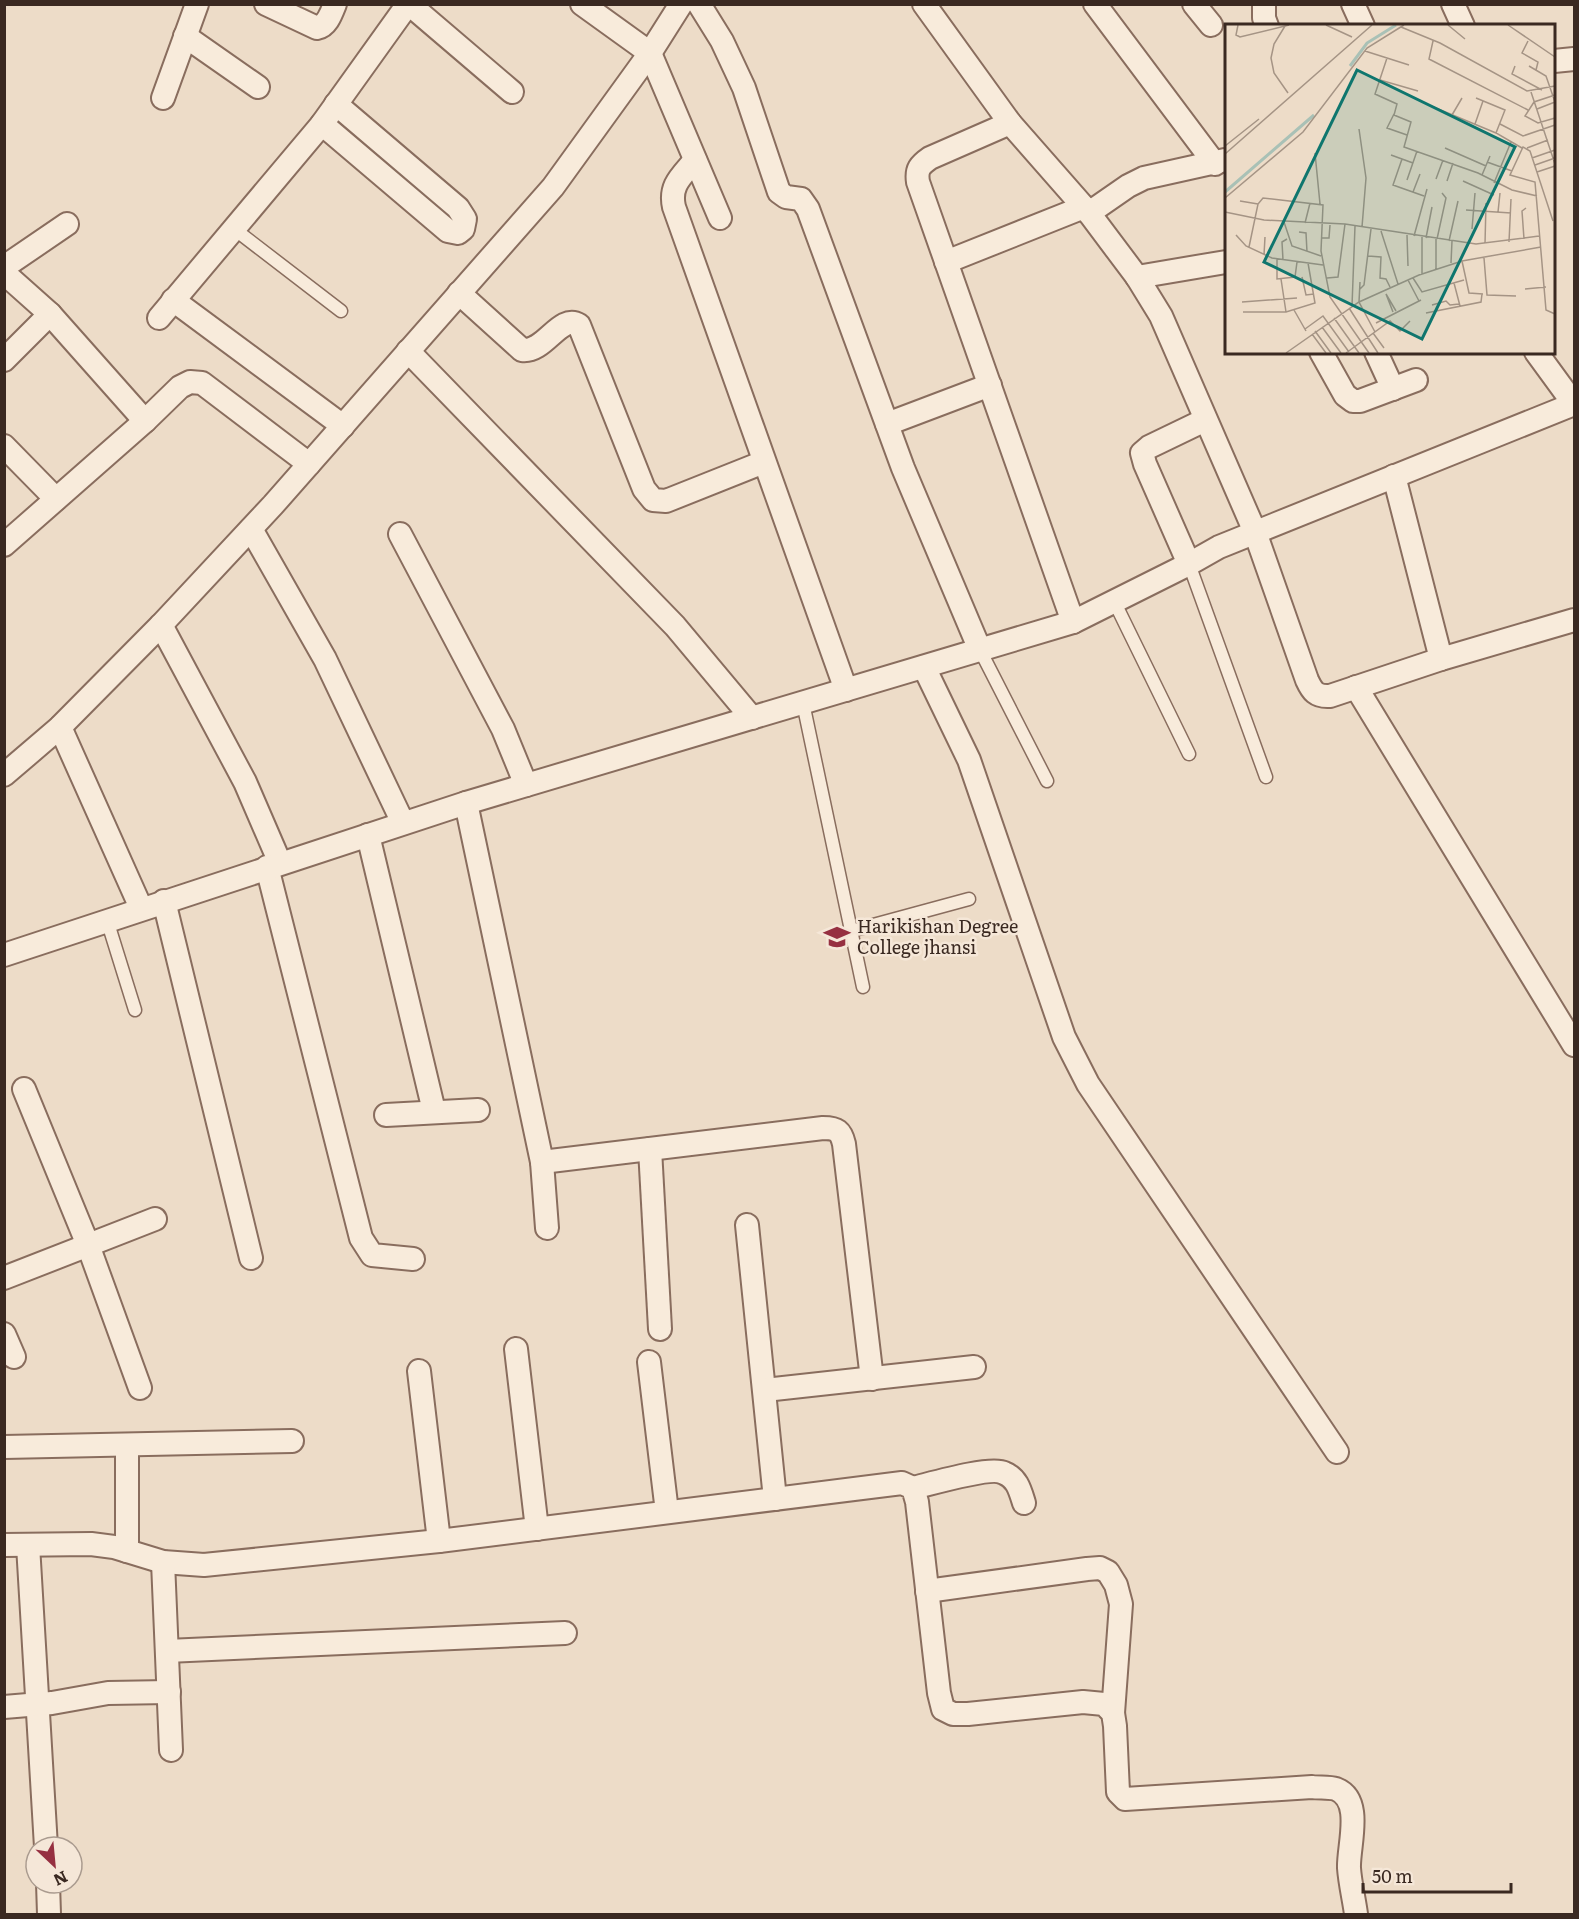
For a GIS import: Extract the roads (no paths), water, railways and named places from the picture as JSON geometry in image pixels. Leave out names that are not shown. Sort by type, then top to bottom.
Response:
[{"type":"street","points":[[163,98],[197,4]]},
{"type":"street","points":[[266,4],[317,28],[323,26],[327,21],[335,4]]},
{"type":"street","points":[[343,426],[166,309],[322,124],[408,4],[512,92]]},
{"type":"street","points":[[582,4],[650,53],[720,218]]},
{"type":"street","points":[[4,775],[60,727],[161,625],[251,529],[553,187],[650,53],[681,4]]},
{"type":"street","points":[[699,4],[722,41],[744,88],[779,192],[786,197],[801,199],[808,209],[886,424],[930,535],[980,650]]},
{"type":"street","points":[[924,4],[1010,123],[1086,210],[1137,277],[1161,316],[1255,532],[1311,688],[1321,696],[1330,696],[1441,659],[1575,620]]},
{"type":"street","points":[[946,262],[1086,210],[1144,178],[1221,162],[1095,4]]},
{"type":"street","points":[[1194,4],[1211,25]]},
{"type":"street","points":[[1264,4],[1266,24]]},
{"type":"street","points":[[1353,4],[1362,24]]},
{"type":"street","points":[[1453,4],[1462,24]]},
{"type":"street","points":[[185,36],[258,87]]},
{"type":"street","points":[[1555,61],[1575,59]]},
{"type":"street","points":[[322,124],[448,231],[458,233],[463,229],[465,219],[458,208],[336,104]]},
{"type":"street","points":[[1010,123],[930,158],[920,165],[917,173],[918,182],[1073,622]]},
{"type":"street","points":[[695,160],[673,188],[674,207],[846,690]]},
{"type":"street","points":[[4,267],[67,224]]},
{"type":"street","points":[[1137,277],[1225,261]]},
{"type":"street","points":[[4,273],[50,314],[145,420]]},
{"type":"street","points":[[459,293],[522,350],[534,349],[567,323],[576,323],[579,326],[644,489],[653,500],[666,501],[764,462]]},
{"type":"street","points":[[4,360],[50,314]]},
{"type":"street","points":[[408,351],[675,626],[752,718]]},
{"type":"street","points":[[1322,354],[1349,399],[1360,401],[1416,380]]},
{"type":"street","points":[[1377,354],[1393,388]]},
{"type":"street","points":[[4,954],[466,803],[1073,622],[1190,564],[1219,547],[1574,404],[1537,354]]},
{"type":"street","points":[[4,545],[180,387],[196,381],[208,387],[309,464]]},
{"type":"street","points":[[886,424],[990,385]]},
{"type":"street","points":[[1190,564],[1142,453],[1149,447],[1205,420]]},
{"type":"street","points":[[4,446],[57,499]]},
{"type":"street","points":[[1394,476],[1441,659]]},
{"type":"street","points":[[251,529],[325,659],[403,823]]},
{"type":"street","points":[[400,534],[503,729],[526,785]]},
{"type":"street","points":[[161,625],[245,782],[274,865],[361,1238],[372,1255],[413,1259]]},
{"type":"street","points":[[924,667],[969,760],[1060,1027],[1088,1084],[1337,1452]]},
{"type":"street","points":[[1356,687],[1575,1045]]},
{"type":"street","points":[[60,727],[141,908]]},
{"type":"street","points":[[466,803],[542,1162],[547,1228]]},
{"type":"street","points":[[368,835],[434,1112]]},
{"type":"street","points":[[164,901],[251,1258]]},
{"type":"street","points":[[24,1089],[88,1245],[140,1388]]},
{"type":"street","points":[[386,1115],[478,1110]]},
{"type":"street","points":[[542,1162],[823,1128],[834,1128],[839,1131],[844,1144],[872,1379]]},
{"type":"street","points":[[650,1149],[660,1329]]},
{"type":"street","points":[[4,1278],[155,1218]]},
{"type":"street","points":[[747,1225],[775,1499]]},
{"type":"street","points":[[4,1334],[14,1357]]},
{"type":"street","points":[[516,1349],[537,1529]]},
{"type":"street","points":[[649,1362],[667,1512]]},
{"type":"street","points":[[765,1390],[974,1367]]},
{"type":"street","points":[[419,1371],[439,1541]]},
{"type":"street","points":[[4,1447],[292,1442]]},
{"type":"street","points":[[127,1445],[127,1551]]},
{"type":"street","points":[[4,1545],[91,1544],[127,1551],[163,1562],[204,1565],[439,1541],[902,1483],[913,1488],[988,1471],[1001,1471],[1011,1476],[1019,1487],[1024,1503]]},
{"type":"street","points":[[913,1488],[917,1502],[939,1693],[943,1708],[953,1714],[968,1714],[1083,1702],[1104,1704],[1113,1713]]},
{"type":"street","points":[[28,1545],[45,1835]]},
{"type":"street","points":[[163,1562],[171,1750]]},
{"type":"street","points":[[927,1591],[1087,1569],[1100,1568],[1108,1572],[1116,1585],[1120,1604],[1113,1713],[1118,1792],[1125,1799],[1312,1787],[1335,1788],[1344,1794],[1350,1806],[1353,1824],[1349,1869],[1356,1914]]},
{"type":"street","points":[[167,1651],[565,1633]]},
{"type":"street","points":[[4,1707],[108,1693],[169,1692]]},
{"type":"street","points":[[48,1895],[49,1914]]},
{"type":"lane","points":[[234,228],[341,311]]},
{"type":"lane","points":[[1190,564],[1266,777]]},
{"type":"lane","points":[[1114,601],[1189,754]]},
{"type":"lane","points":[[980,650],[1047,781]]},
{"type":"lane","points":[[803,703],[863,987]]},
{"type":"lane","points":[[851,931],[969,899]]},
{"type":"lane","points":[[107,920],[135,1010]]},
{"type":"place","name":"Harikishan Degree College jhansi","points":[[837,937]]}]
